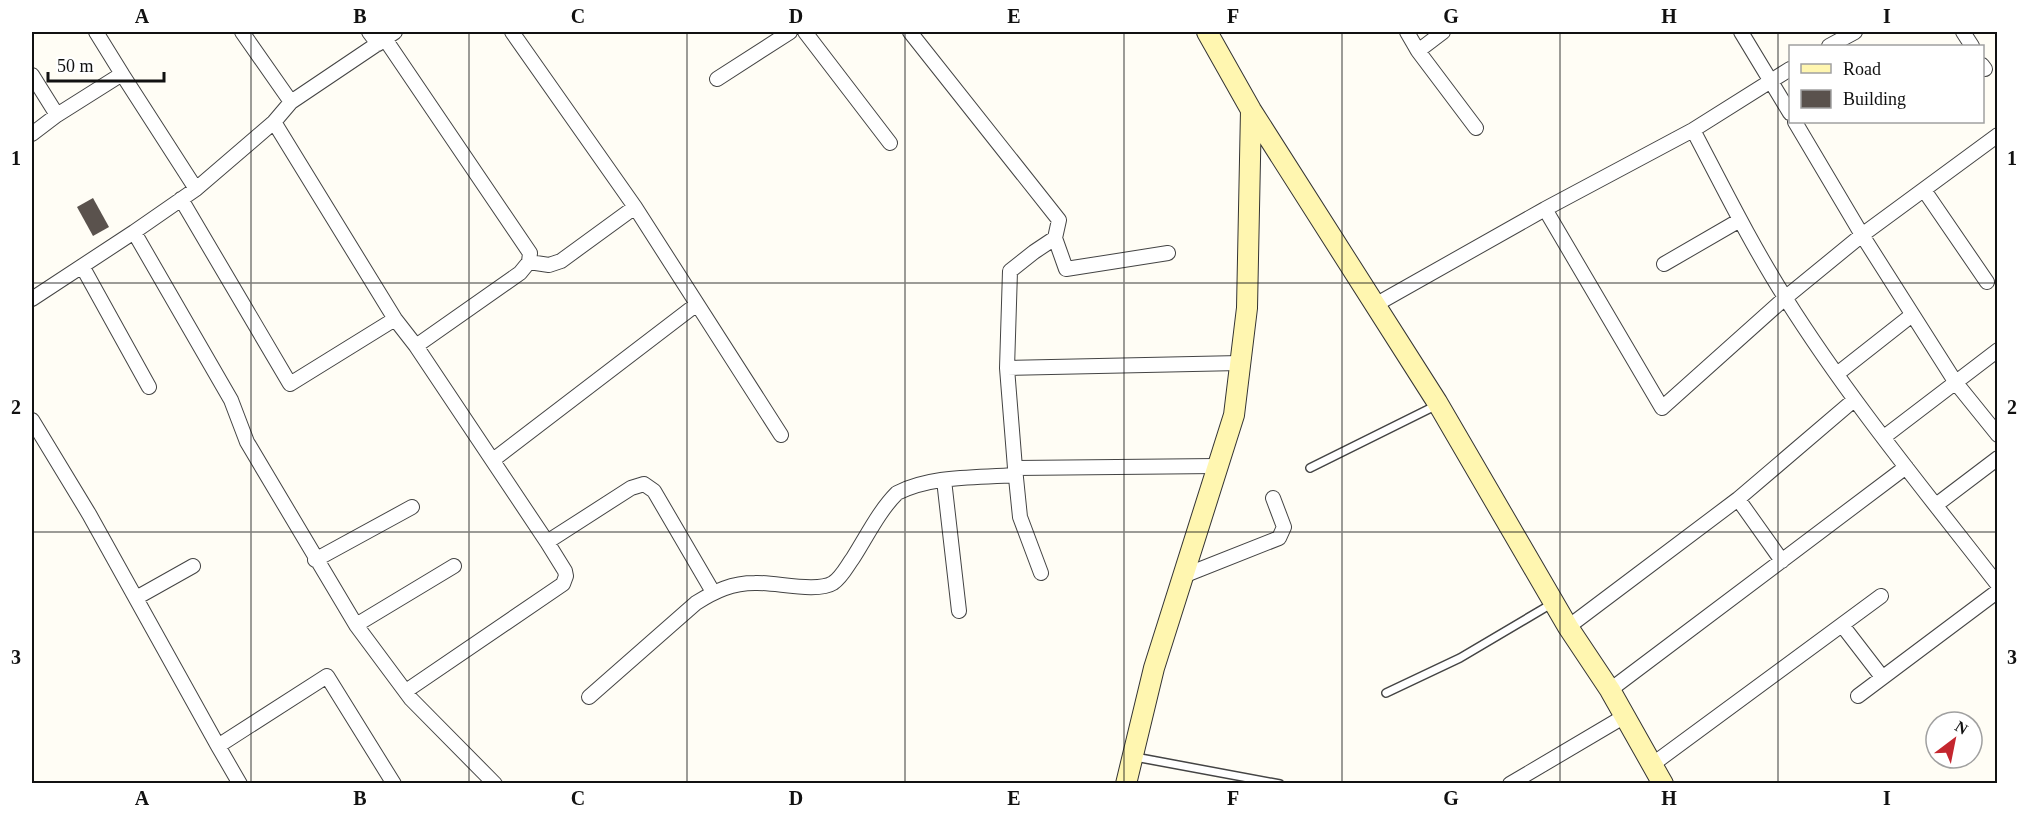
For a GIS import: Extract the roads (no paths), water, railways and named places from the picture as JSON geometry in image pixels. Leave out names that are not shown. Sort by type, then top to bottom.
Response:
[{"type":"street","points":[[96,32],[196,189]]},
{"type":"street","points":[[242,32],[291,102]]},
{"type":"street","points":[[369,32],[386,38],[530,253],[529,262],[520,273],[416,346]]},
{"type":"street","points":[[512,32],[635,207],[781,435]]},
{"type":"street","points":[[717,79],[790,32]]},
{"type":"street","points":[[805,32],[890,143]]},
{"type":"street","points":[[910,32],[1059,220],[1055,238],[1066,269],[1168,253]]},
{"type":"street","points":[[1207,32],[1251,110],[1438,405],[1568,627],[1626,716],[1663,783]]},
{"type":"street","points":[[1407,32],[1418,51],[1476,128]]},
{"type":"street","points":[[1418,51],[1443,32]]},
{"type":"street","points":[[1742,32],[1789,110]]},
{"type":"street","points":[[1831,45],[1855,32]]},
{"type":"street","points":[[1963,32],[1971,45]]},
{"type":"street","points":[[32,299],[196,189],[274,122],[291,102],[386,38]]},
{"type":"street","points":[[1375,305],[1545,209],[1693,130],[1789,70]]},
{"type":"street","points":[[32,134],[57,115],[122,74]]},
{"type":"street","points":[[32,75],[57,115]]},
{"type":"street","points":[[1126,783],[1154,668],[1234,415],[1246,308],[1251,110]]},
{"type":"street","points":[[274,122],[395,319],[416,346],[493,460],[565,571],[563,584],[406,691]]},
{"type":"street","points":[[1796,123],[1862,236],[1956,383],[1998,435]]},
{"type":"street","points":[[1693,130],[1740,220],[1785,298],[1854,400],[1998,585]]},
{"type":"street","points":[[1545,209],[1662,408],[1785,298],[1862,236],[1998,135]]},
{"type":"street","points":[[1924,190],[1987,282]]},
{"type":"street","points":[[181,198],[290,384],[395,319]]},
{"type":"street","points":[[529,262],[549,265],[561,261],[635,207]]},
{"type":"street","points":[[1664,264],[1740,220]]},
{"type":"street","points":[[134,232],[231,400],[247,441],[315,560],[356,625],[411,699],[493,783]]},
{"type":"street","points":[[1041,573],[1020,517],[1015,472],[1007,368],[1010,271],[1055,238]]},
{"type":"street","points":[[82,266],[149,387]]},
{"type":"street","points":[[493,460],[697,304]]},
{"type":"street","points":[[1837,374],[1912,315]]},
{"type":"street","points":[[1884,437],[1998,350]]},
{"type":"street","points":[[1007,368],[1240,363]]},
{"type":"street","points":[[1568,627],[1738,499],[1854,400]]},
{"type":"street","points":[[32,420],[89,514],[240,783]]},
{"type":"street","points":[[1936,505],[1998,458]]},
{"type":"street","points":[[589,697],[696,603],[713,592],[730,585],[756,582],[812,586],[832,583],[847,567],[897,493],[905,489],[944,480],[1015,472],[1217,466]]},
{"type":"street","points":[[1610,690],[1906,467]]},
{"type":"street","points":[[944,480],[959,611]]},
{"type":"street","points":[[547,542],[631,488],[644,484],[654,491],[713,592]]},
{"type":"street","points":[[1183,576],[1279,538],[1284,527],[1273,498]]},
{"type":"street","points":[[1738,499],[1782,561]]},
{"type":"street","points":[[315,560],[412,507]]},
{"type":"street","points":[[136,598],[193,566]]},
{"type":"street","points":[[356,625],[454,566]]},
{"type":"street","points":[[1858,696],[1998,591]]},
{"type":"street","points":[[1653,764],[1881,596]]},
{"type":"street","points":[[1842,625],[1882,677]]},
{"type":"street","points":[[218,746],[327,676],[394,783]]},
{"type":"street","points":[[1510,783],[1626,716]]},
{"type":"lane","points":[[1310,468],[1438,405]]},
{"type":"lane","points":[[1386,693],[1460,658],[1554,603]]},
{"type":"lane","points":[[1133,756],[1280,783]]}]
